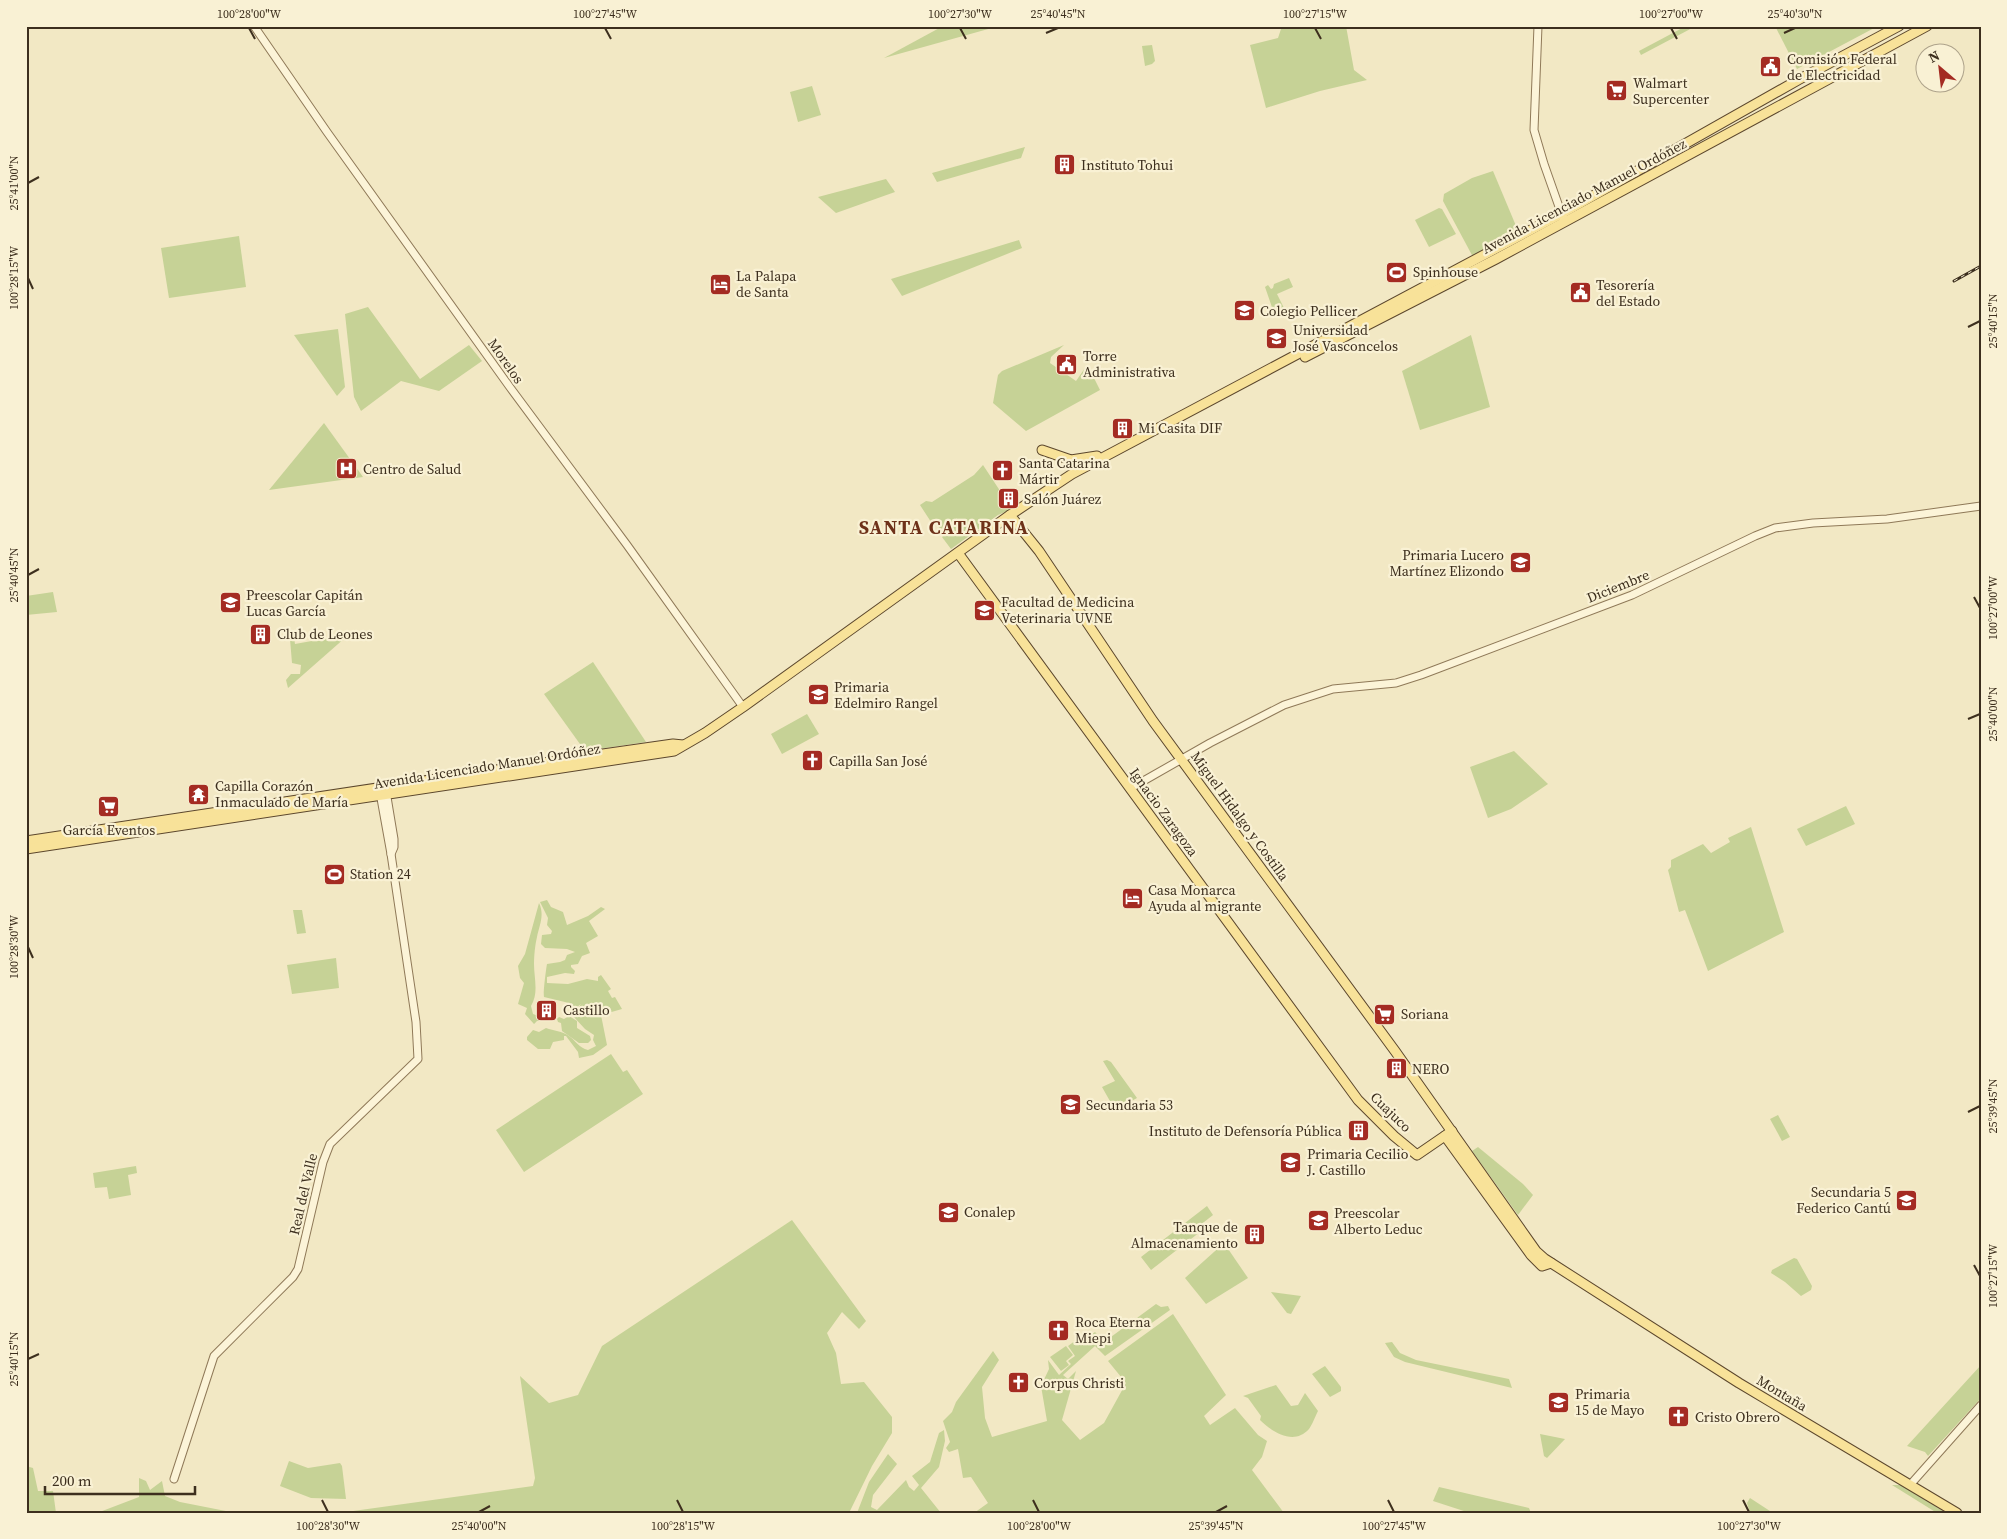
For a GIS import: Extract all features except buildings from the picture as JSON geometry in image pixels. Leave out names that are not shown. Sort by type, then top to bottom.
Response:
[{"type":"main road","name":"Avenida Licenciado Manuel Ordóñez","points":[[1563,218],[1626,183],[1643,168],[1798,80],[1899,26]]},
{"type":"main road","name":"Avenida Licenciado Manuel Ordóñez","points":[[1064,481],[1074,478],[1358,330],[1442,278],[1495,255],[1927,26]]},
{"type":"main road","name":"Avenida Licenciado Manuel Ordóñez","points":[[26,841],[311,803],[383,791],[674,751],[743,707],[1010,515],[1072,474],[1405,301],[1458,278],[1465,270],[1485,258],[1495,255]]},
{"type":"main road","points":[[1442,278],[1458,278]]},
{"type":"main road","points":[[1358,330],[1372,330]]},
{"type":"main road","points":[[1042,450],[1064,458],[1078,460],[1097,457],[1121,448]]},
{"type":"main road","name":"Miguel Hidalgo y Costilla","points":[[1010,515],[1039,551],[1182,760],[1448,1133]]},
{"type":"main road","name":"Ignacio Zaragoza","points":[[958,553],[1348,1088]]},
{"type":"main road","name":"Avenida Licenciado Manuel Ordóñez","points":[[26,849],[284,810],[311,803],[329,795],[383,791]]},
{"type":"main road","name":"Cuajuco","points":[[1348,1088],[1381,1123],[1417,1155],[1448,1133]]},
{"type":"main road","name":"Montaña","points":[[1448,1133],[1530,1255],[1542,1266],[1551,1263],[1732,1379],[1957,1513]]},
{"type":"street","name":"Morelos","points":[[254,26],[332,139],[509,386],[743,707]]},
{"type":"street","points":[[1538,26],[1534,130],[1536,142],[1563,218]]},
{"type":"street","name":"Diciembre","points":[[1130,788],[1284,705],[1333,689],[1396,683],[1422,674],[1639,592],[1775,528],[1806,524],[1887,519],[1981,506]]},
{"type":"street","name":"Real del Valle","points":[[174,1479],[214,1356],[296,1273],[301,1260],[326,1152],[336,1138],[408,1071],[418,1059],[416,1022],[391,854],[394,847],[383,791]]},
{"type":"street","points":[[1910,1486],[1981,1405]]},
{"type":"green space","points":[[943,26],[999,26],[884,58]]},
{"type":"green space","points":[[1282,26],[1346,26],[1354,70],[1367,80],[1320,91],[1266,108],[1250,45],[1278,38]]},
{"type":"green space","points":[[1686,26],[1696,26],[1641,55],[1639,51]]},
{"type":"green space","points":[[1775,26],[1878,26],[1797,69]]},
{"type":"green space","points":[[1152,45],[1155,61],[1145,66],[1142,46]]},
{"type":"green space","points":[[812,86],[821,115],[798,122],[790,92]]},
{"type":"green space","points":[[1025,147],[1021,158],[937,182],[932,173]]},
{"type":"green space","points":[[1493,171],[1519,233],[1473,257],[1443,201],[1444,194],[1472,178]]},
{"type":"green space","points":[[886,179],[895,192],[836,213],[818,197]]},
{"type":"green space","points":[[1439,208],[1442,209],[1456,234],[1429,247],[1415,220]]},
{"type":"green space","points":[[239,236],[246,287],[169,298],[161,248]]},
{"type":"green space","points":[[1019,240],[1022,248],[902,296],[891,279]]},
{"type":"green space","points":[[1289,278],[1293,287],[1277,294],[1285,310],[1275,316],[1265,287],[1268,285],[1271,289],[1274,284]]},
{"type":"green space","points":[[368,307],[420,379],[469,345],[482,361],[439,391],[401,381],[361,411],[354,397],[345,314]]},
{"type":"green space","points":[[338,329],[345,387],[337,396],[294,335]]},
{"type":"green space","points":[[1471,335],[1490,407],[1420,430],[1402,371]]},
{"type":"green space","points":[[1064,345],[1051,357],[1050,363],[1076,381],[1085,368],[1090,370],[1100,390],[1026,431],[993,403],[998,375],[1002,371]]},
{"type":"green space","points":[[324,423],[363,477],[269,490]]},
{"type":"green space","points":[[983,465],[1012,509],[998,515],[951,549],[942,537],[944,535],[936,523],[933,525],[920,505],[926,501],[932,502],[974,475]]},
{"type":"green space","points":[[53,592],[57,612],[26,615],[26,596]]},
{"type":"green space","points":[[345,635],[346,637],[288,688],[286,680],[291,674],[300,674],[301,665],[292,663],[290,639],[294,639],[295,644]]},
{"type":"green space","points":[[593,662],[646,742],[585,751],[544,694]]},
{"type":"green space","points":[[807,714],[819,734],[782,754],[771,734]]},
{"type":"green space","points":[[1514,751],[1548,784],[1511,809],[1488,818],[1470,767]]},
{"type":"green space","points":[[1846,806],[1855,824],[1806,846],[1797,829]]},
{"type":"green space","points":[[1751,827],[1784,932],[1708,971],[1685,910],[1679,912],[1668,870],[1671,867],[1671,860],[1703,844],[1711,853],[1730,842],[1728,838]]},
{"type":"green space","points":[[547,900],[551,907],[563,912],[567,925],[588,916],[601,907],[605,909],[589,921],[598,936],[586,943],[590,953],[582,956],[578,964],[571,965],[575,971],[574,974],[565,973],[547,977],[547,983],[568,984],[587,979],[598,981],[598,977],[601,975],[611,989],[608,991],[612,998],[615,997],[622,1009],[601,1015],[607,1045],[593,1055],[579,1058],[578,1052],[566,1036],[564,1036],[564,1040],[553,1042],[550,1049],[538,1049],[527,1040],[527,1037],[533,1030],[539,1032],[546,1028],[566,1034],[585,1049],[588,1050],[596,1046],[593,1040],[594,1035],[585,1029],[573,1016],[580,1012],[579,1007],[581,1004],[576,1008],[569,1003],[544,997],[547,964],[565,960],[567,955],[575,952],[567,949],[545,948],[541,944],[542,935],[551,934],[552,931],[547,925],[548,918],[540,902]]},
{"type":"green space","points":[[539,903],[542,916],[536,940],[534,964],[535,996],[531,1006],[533,1014],[547,1019],[537,1021],[534,1024],[525,1014],[527,1008],[518,1004],[524,983],[520,978],[518,966],[525,954]]},
{"type":"green space","points":[[293,910],[302,910],[306,933],[297,934]]},
{"type":"green space","points":[[336,958],[339,988],[292,994],[287,965]]},
{"type":"green space","points":[[569,1016],[577,1021],[577,1028],[590,1036],[591,1040],[588,1043],[579,1043],[562,1031],[561,1023],[557,1019],[559,1017],[564,1019]]},
{"type":"green space","points":[[611,1054],[623,1072],[627,1070],[643,1094],[524,1172],[496,1130]]},
{"type":"green space","points":[[1103,1061],[1111,1062],[1137,1098],[1115,1110],[1102,1087],[1115,1081]]},
{"type":"green space","points":[[1778,1115],[1790,1137],[1782,1141],[1770,1119]]},
{"type":"green space","points":[[1478,1147],[1523,1184],[1533,1195],[1518,1215],[1472,1151]]},
{"type":"green space","points":[[136,1166],[137,1173],[128,1175],[131,1195],[109,1199],[107,1187],[95,1188],[93,1173]]},
{"type":"green space","points":[[1207,1206],[1213,1215],[1199,1226],[1200,1232],[1151,1270],[1141,1257]]},
{"type":"green space","points":[[792,1220],[866,1321],[859,1329],[842,1312],[827,1333],[836,1353],[841,1384],[864,1382],[892,1417],[892,1433],[872,1466],[849,1513],[317,1513],[316,1511],[346,1512],[533,1486],[535,1478],[520,1376],[549,1403],[578,1395],[602,1346]]},
{"type":"green space","points":[[1224,1243],[1248,1278],[1206,1304],[1185,1278]]},
{"type":"green space","points":[[1794,1258],[1797,1259],[1812,1286],[1811,1290],[1801,1296],[1771,1273],[1772,1270]]},
{"type":"green space","points":[[1271,1292],[1301,1296],[1291,1314],[1287,1313]]},
{"type":"green space","points":[[1156,1304],[1161,1307],[1168,1306],[1170,1310],[1105,1356],[1095,1346],[1063,1375],[1068,1379],[1076,1371],[1062,1420],[1080,1440],[1104,1423],[1126,1383],[1108,1361],[1173,1314],[1226,1395],[1204,1416],[1210,1425],[1235,1408],[1258,1435],[1267,1441],[1262,1457],[1252,1470],[1284,1513],[974,1513],[988,1503],[971,1477],[963,1478],[958,1449],[949,1452],[946,1448],[950,1442],[943,1421],[952,1412],[956,1402],[993,1351],[999,1360],[982,1387],[985,1418],[992,1437],[1047,1421],[1041,1386],[1049,1369],[1048,1360],[1059,1375],[1071,1364],[1068,1361],[1075,1356],[1068,1346],[1083,1335],[1091,1335],[1095,1332],[1104,1342]]},
{"type":"green space","points":[[1392,1342],[1400,1353],[1416,1360],[1509,1379],[1512,1388],[1405,1362],[1394,1357],[1385,1343]]},
{"type":"green space","points":[[1066,1346],[1073,1355],[1066,1361],[1069,1365],[1061,1371],[1050,1357]]},
{"type":"green space","points":[[1981,1365],[1981,1398],[1928,1456],[1925,1452],[1907,1446]]},
{"type":"green space","points":[[1325,1366],[1341,1387],[1341,1391],[1330,1397],[1312,1374]]},
{"type":"green space","points":[[1276,1385],[1291,1406],[1298,1405],[1305,1393],[1318,1411],[1309,1429],[1303,1434],[1290,1437],[1277,1433],[1260,1420],[1261,1416],[1248,1398],[1243,1396]]},
{"type":"green space","points":[[944,1430],[945,1441],[939,1467],[921,1488],[941,1513],[857,1513],[869,1482],[888,1454],[897,1464],[873,1495],[871,1507],[877,1510],[906,1480],[909,1487],[914,1491],[919,1485],[912,1476],[930,1462],[939,1433]]},
{"type":"green space","points":[[1540,1434],[1565,1439],[1547,1458],[1544,1456]]},
{"type":"green space","points":[[289,1461],[308,1468],[340,1463],[346,1499],[311,1498],[280,1486]]},
{"type":"green space","points":[[26,1466],[33,1468],[38,1491],[53,1491],[56,1513],[26,1513]]},
{"type":"green space","points":[[139,1478],[146,1481],[150,1490],[162,1481],[165,1496],[180,1502],[236,1513],[97,1513],[139,1497]]},
{"type":"green space","points":[[1892,1485],[1901,1485],[1946,1513],[1937,1513]]},
{"type":"green space","points":[[1439,1487],[1529,1508],[1531,1513],[1470,1513],[1433,1501]]},
{"type":"green space","points":[[1750,1498],[1773,1513],[1750,1513],[1747,1503]]},
{"type":"railway","points":[[1954,281],[1981,266]]},
{"type":"place","name":"Comisión Federal de Electricidad","points":[[1771,67]]},
{"type":"place","name":"Walmart Supercenter","points":[[1617,91]]},
{"type":"place","name":"Instituto Tohui","points":[[1065,165]]},
{"type":"place","name":"Spinhouse","points":[[1397,272]]},
{"type":"place","name":"La Palapa de Santa","points":[[720,284]]},
{"type":"place","name":"Tesorería del Estado","points":[[1580,293]]},
{"type":"place","name":"Colegio Pellicer","points":[[1244,311]]},
{"type":"place","name":"Universidad José Vasconcelos","points":[[1277,338]]},
{"type":"place","name":"Torre Administrativa","points":[[1067,364]]},
{"type":"place","name":"Mi Casita DIF","points":[[1122,428]]},
{"type":"place","name":"Centro de Salud","points":[[347,469]]},
{"type":"place","name":"Santa Catarina Mártir","points":[[1003,471]]},
{"type":"place","name":"Salón Juárez","points":[[1008,499]]},
{"type":"place","name":"Primaria Lucero Martínez Elizondo","points":[[1520,563]]},
{"type":"place","name":"Preescolar Capitán Lucas García","points":[[230,603]]},
{"type":"place","name":"Facultad de Medicina Veterinaria UVNE","points":[[985,610]]},
{"type":"place","name":"Club de Leones","points":[[261,634]]},
{"type":"place","name":"Primaria Edelmiro Rangel","points":[[818,695]]},
{"type":"place","name":"Capilla San José","points":[[813,761]]},
{"type":"place","name":"Capilla Corazón Inmaculado de María","points":[[199,794]]},
{"type":"place","name":"García Eventos","points":[[109,807]]},
{"type":"place","name":"Station 24","points":[[334,874]]},
{"type":"place","name":"Casa Monarca Ayuda al migrante","points":[[1132,898]]},
{"type":"place","name":"Castillo","points":[[547,1010]]},
{"type":"place","name":"Soriana","points":[[1385,1014]]},
{"type":"place","name":"NERO","points":[[1396,1069]]},
{"type":"place","name":"Secundaria 53","points":[[1070,1105]]},
{"type":"place","name":"Instituto de Defensoría Pública","points":[[1358,1131]]},
{"type":"place","name":"Primaria Cecilio J. Castillo","points":[[1291,1162]]},
{"type":"place","name":"Secundaria 5 Federico Cantú","points":[[1907,1200]]},
{"type":"place","name":"Conalep","points":[[948,1212]]},
{"type":"place","name":"Preescolar Alberto Leduc","points":[[1318,1221]]},
{"type":"place","name":"Tanque de Almacenamiento","points":[[1254,1235]]},
{"type":"place","name":"Roca Eterna Miepi","points":[[1059,1330]]},
{"type":"place","name":"Corpus Christi","points":[[1018,1383]]},
{"type":"place","name":"Primaria 15 de Mayo","points":[[1559,1402]]},
{"type":"place","name":"Cristo Obrero","points":[[1679,1417]]},
{"type":"district","name":"SANTA CATARINA","points":[[944,527]]}]
